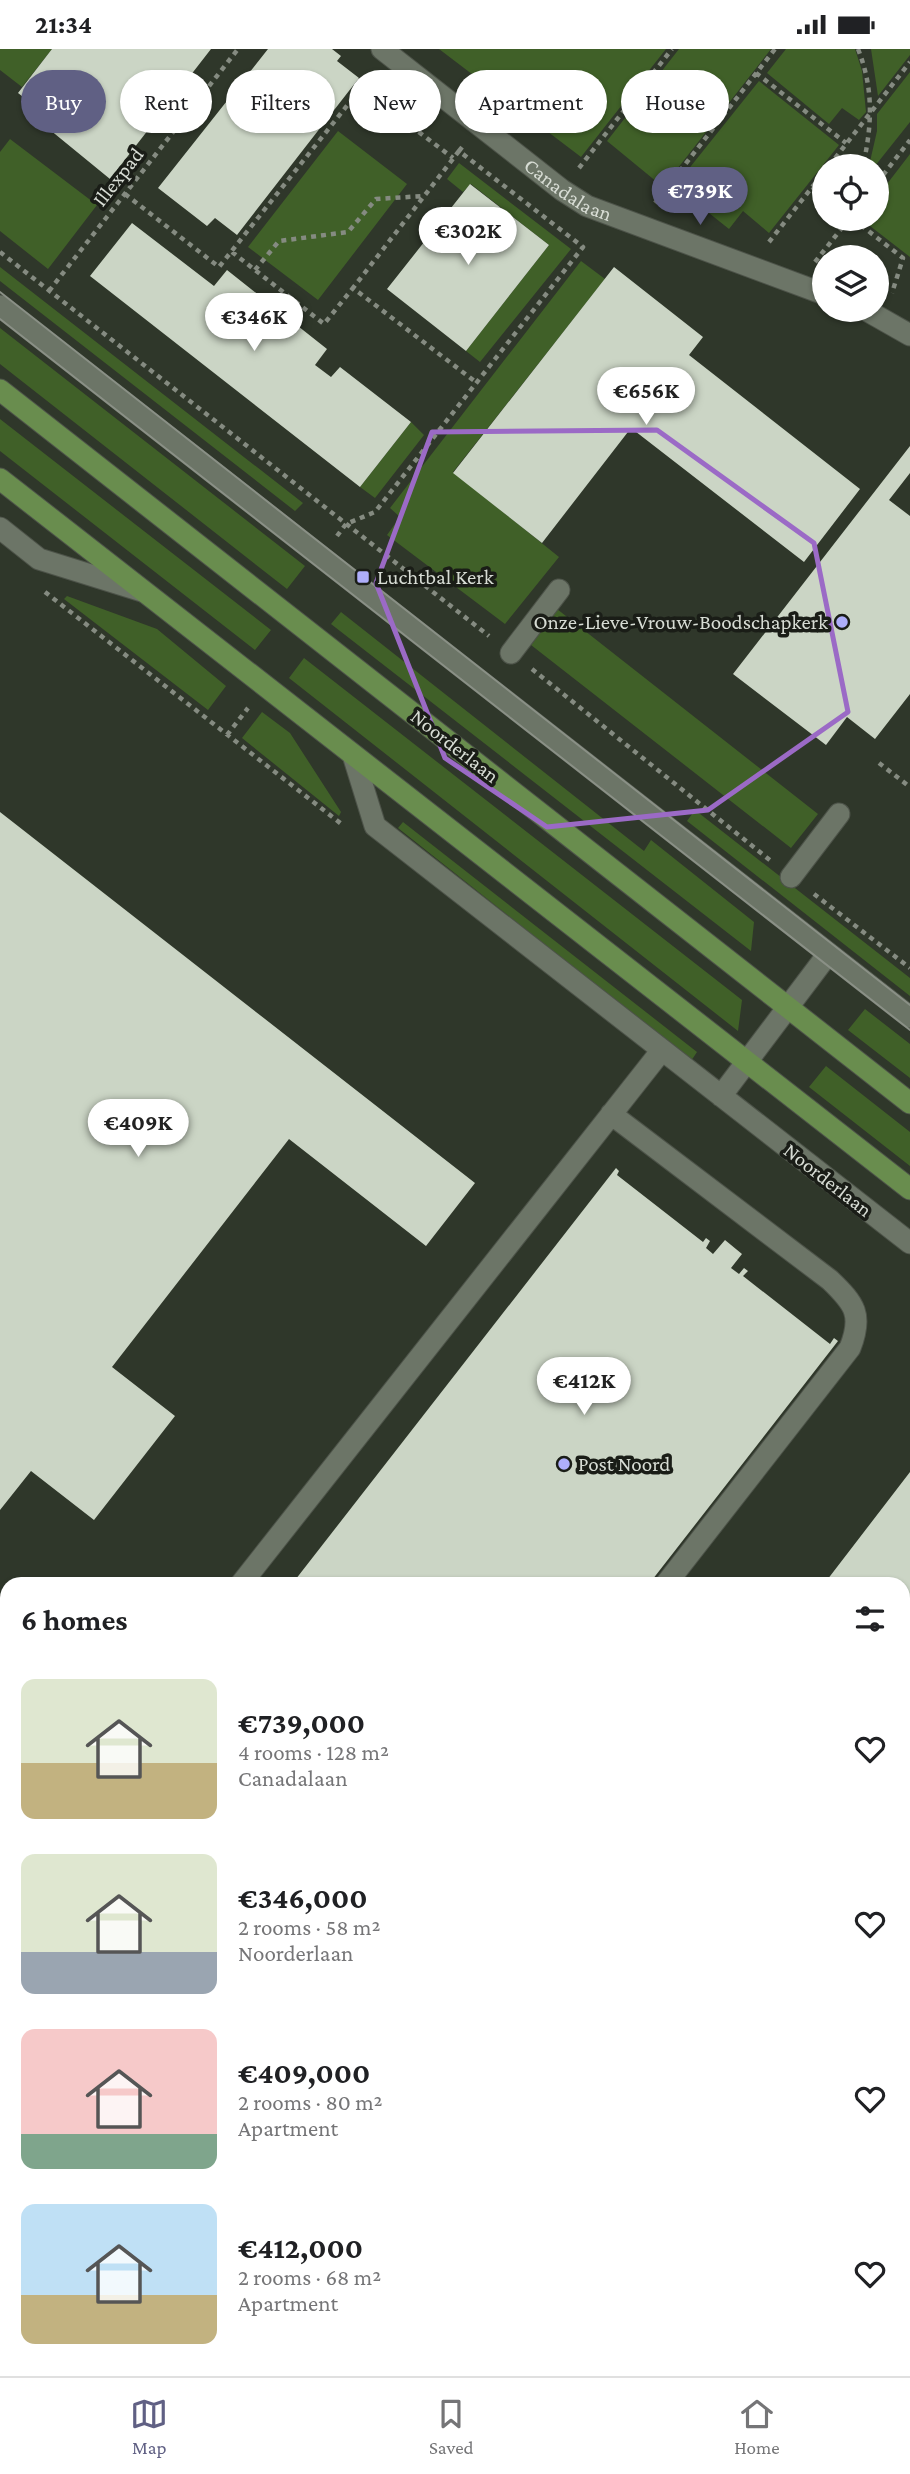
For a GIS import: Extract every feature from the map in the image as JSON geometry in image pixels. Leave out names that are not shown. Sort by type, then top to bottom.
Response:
[{"type":"main road","name":"Noorderlaan","points":[[0,390],[910,1103]]},
{"type":"main road","name":"Noorderlaan","points":[[0,479],[910,1189]]},
{"type":"street","name":"Canadalaan","points":[[382,49],[455,106]]},
{"type":"street","name":"Canadalaan","points":[[489,133],[562,190],[607,216],[812,290]]},
{"type":"street","points":[[0,306],[910,1017]]},
{"type":"street","points":[[888,322],[910,335]]},
{"type":"street","name":"Noorderlaan","points":[[0,528],[39,559],[142,591]]},
{"type":"street","points":[[511,653],[559,590]]},
{"type":"street","name":"Noorderlaan","points":[[353,755],[375,826],[910,1243]]},
{"type":"street","points":[[792,877],[839,814]]},
{"type":"street","points":[[721,1096],[828,954]]},
{"type":"street","points":[[247,1577],[662,1049]]},
{"type":"street","points":[[611,1114],[830,1280],[848,1297],[858,1328],[850,1349],[671,1577]]},
{"type":"path","name":"Illexpad","points":[[49,291],[238,49]]},
{"type":"path","points":[[562,190],[672,49]]},
{"type":"path","points":[[637,226],[775,49]]},
{"type":"path","points":[[859,49],[868,81],[872,111],[865,154]]},
{"type":"path","points":[[838,154],[910,62]]},
{"type":"path","points":[[757,73],[846,143]]},
{"type":"path","points":[[125,194],[219,267],[361,88],[453,158]]},
{"type":"path","points":[[232,252],[324,324],[473,133]]},
{"type":"path","points":[[889,167],[910,140]]},
{"type":"path","points":[[346,524],[375,512],[583,247],[459,151]]},
{"type":"path","points":[[749,268],[812,187]]},
{"type":"path","points":[[255,269],[279,241],[348,232],[376,199],[424,196]]},
{"type":"path","points":[[797,285],[841,231]]},
{"type":"path","points":[[867,231],[886,245]]},
{"type":"path","points":[[889,248],[903,258],[889,286]]},
{"type":"path","points":[[0,252],[910,968]]},
{"type":"path","points":[[353,288],[477,383]]},
{"type":"path","points":[[879,763],[910,787]]},
{"type":"highlighted area","points":[[657,430],[814,543],[848,712],[708,810],[547,827],[445,758],[376,583],[432,432]]},
{"type":"green space","points":[[0,49],[52,49],[35,70],[21,70],[21,86],[0,70]]},
{"type":"green space","points":[[439,49],[666,49],[649,70],[621,70],[621,106],[607,124],[607,70],[467,70]]},
{"type":"green space","points":[[679,49],[771,49],[729,103],[729,70],[663,70]]},
{"type":"green space","points":[[786,49],[855,49],[862,71],[866,112],[859,120],[842,108],[829,124],[767,73]]},
{"type":"green space","points":[[871,49],[910,49],[910,55],[878,96]]},
{"type":"green space","points":[[910,72],[910,122],[885,154],[872,154],[877,131],[877,114]]},
{"type":"green space","points":[[759,81],[839,145],[832,154],[812,154],[812,179],[769,233],[743,211],[729,229],[675,186],[717,133],[729,133],[729,118]]},
{"type":"green space","points":[[621,123],[621,133],[705,133],[663,187],[607,141]]},
{"type":"green space","points":[[338,131],[407,184],[318,300],[248,247]]},
{"type":"green space","points":[[549,133],[600,133],[581,157]]},
{"type":"green space","points":[[10,139],[97,205],[48,269],[0,231],[0,152]]},
{"type":"green space","points":[[910,154],[910,257],[876,231],[889,231],[889,181]]},
{"type":"green space","points":[[459,163],[571,249],[480,362],[466,351],[549,245],[471,184],[463,192],[447,179]]},
{"type":"green space","points":[[581,261],[605,279],[453,472],[559,557],[505,624],[387,535],[400,517],[390,508]]},
{"type":"green space","points":[[0,267],[303,503],[295,511],[0,281]]},
{"type":"green space","points":[[0,328],[305,566],[287,589],[0,364]]},
{"type":"green space","points":[[0,419],[271,630],[255,650],[0,451]]},
{"type":"green space","points":[[411,422],[424,435],[375,498],[360,487]]},
{"type":"green space","points":[[67,596],[157,629],[226,686],[208,710],[64,599]]},
{"type":"green space","points":[[557,609],[818,814],[791,848],[531,645]]},
{"type":"green space","points":[[341,612],[644,851],[651,840],[754,922],[751,951],[331,624]]},
{"type":"green space","points":[[304,658],[742,1000],[738,1031],[289,678]]},
{"type":"green space","points":[[262,712],[290,733],[341,812],[339,816],[242,738]]},
{"type":"green space","points":[[695,810],[910,978],[910,996],[687,821]]},
{"type":"green space","points":[[403,822],[697,1052],[691,1061],[398,828]]},
{"type":"green space","points":[[865,1009],[910,1044],[910,1078],[848,1030]]},
{"type":"green space","points":[[826,1066],[910,1132],[910,1166],[809,1087]]},
{"type":"building","points":[[52,49],[211,49],[195,70],[120,70],[120,133],[146,133],[110,179],[54,133],[106,133],[106,70],[36,70]]},
{"type":"building","points":[[268,49],[332,49],[341,56],[337,61],[349,70],[349,91],[335,109],[335,70],[251,70]]},
{"type":"building","points":[[226,102],[226,133],[316,133],[237,235],[215,218],[207,226],[158,188],[202,133],[212,133],[212,120]]},
{"type":"building","points":[[470,184],[549,245],[466,351],[387,289]]},
{"type":"building","points":[[132,223],[214,286],[227,270],[327,349],[315,365],[331,377],[340,367],[411,422],[360,487],[90,276]]},
{"type":"building","points":[[614,267],[703,337],[689,355],[860,489],[804,562],[631,428],[542,543],[453,473]]},
{"type":"building","name":"Onze-Lieve-Vrouw-Boodschapkerk","points":[[910,446],[910,473],[889,500],[910,516],[910,694],[875,739],[847,717],[826,745],[733,674]]},
{"type":"building","points":[[0,812],[475,1183],[426,1246],[289,1139],[112,1367],[175,1416],[94,1520],[31,1471],[0,1510]]},
{"type":"building","name":"Post Noord","points":[[616,1168],[619,1171],[617,1175],[703,1242],[706,1238],[710,1241],[706,1248],[713,1254],[725,1240],[742,1254],[731,1268],[739,1274],[744,1268],[748,1271],[743,1276],[830,1344],[834,1338],[838,1341],[654,1577],[297,1577]]},
{"type":"building","points":[[910,1472],[910,1577],[829,1577]]},
{"type":"tram line","points":[[0,292],[910,1005]]},
{"type":"tram line","points":[[0,319],[910,1030]]},
{"type":"place","name":"Luchtbal Kerk","points":[[363,577]]},
{"type":"place","name":"Onze-Lieve-Vrouw-Boodschapkerk","points":[[842,622]]},
{"type":"place","name":"Post Noord","points":[[564,1464]]}]
